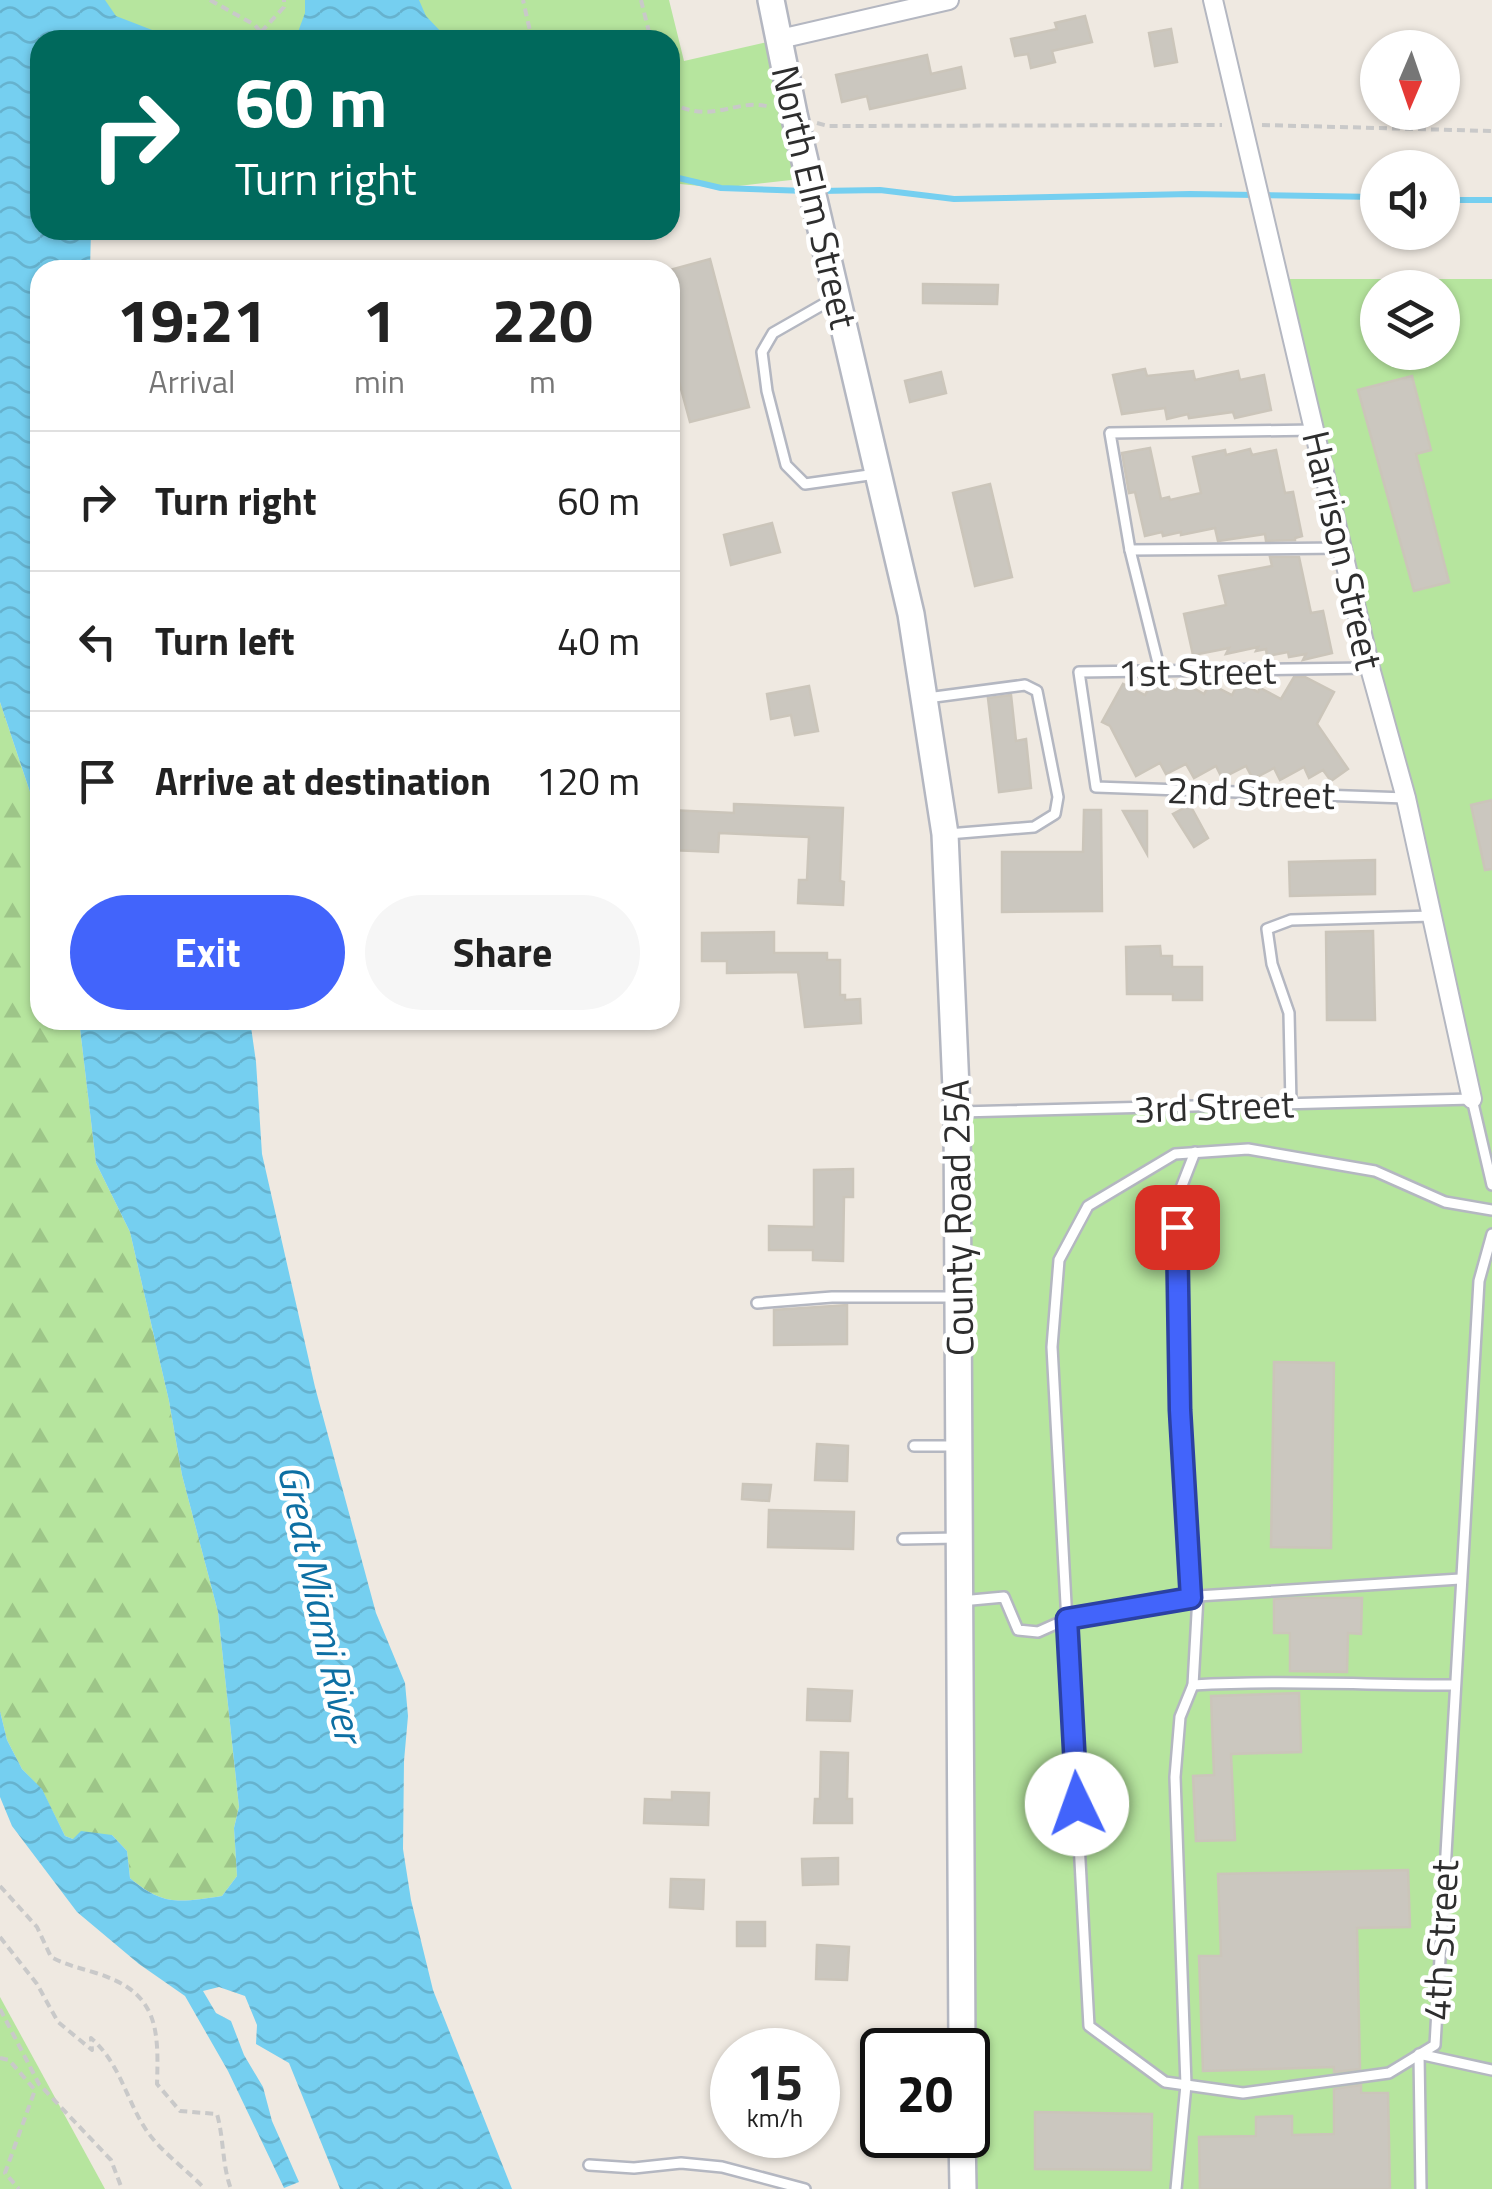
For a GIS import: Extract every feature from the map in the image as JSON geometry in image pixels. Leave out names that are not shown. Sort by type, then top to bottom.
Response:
[{"type":"main road","name":"North Elm Street","points":[[771,0],[808,178],[860,394]]},
{"type":"main road","name":"County Road 25A","points":[[860,394],[912,614],[945,834],[957,1112],[962,2028]]},
{"type":"main road","points":[[962,2158],[963,2189]]},
{"type":"street","points":[[780,39],[945,0]]},
{"type":"street","name":"Harrison Street","points":[[1212,0],[1370,668],[1406,798],[1472,1100]]},
{"type":"lane","points":[[836,296],[773,333],[762,352],[767,391],[786,465],[805,484],[879,473]]},
{"type":"lane","points":[[1160,671],[1130,550],[1110,433],[1314,430]]},
{"type":"lane","points":[[1130,550],[1342,548]]},
{"type":"lane","name":"1st Street","points":[[1096,787],[1079,672],[1370,668]]},
{"type":"lane","points":[[924,698],[1008,686],[1025,685],[1037,691],[1058,797],[1055,814],[1034,826],[945,834]]},
{"type":"lane","name":"2nd Street","points":[[1096,787],[1406,798]]},
{"type":"lane","points":[[1291,1104],[1289,1013],[1272,964],[1267,930],[1292,920],[1432,916]]},
{"type":"lane","points":[[1472,1100],[1492,1185]]},
{"type":"lane","name":"3rd Street","points":[[957,1112],[1472,1100]]},
{"type":"lane","points":[[1176,2189],[1186,2084],[1175,1777],[1180,1717],[1193,1685],[1194,1597],[1180,1410],[1177,1227],[1181,1188],[1195,1152],[1248,1149],[1375,1171],[1444,1202],[1492,1210]]},
{"type":"lane","name":"4th Street","points":[[1195,1152],[1175,1154],[1088,1206],[1058,1260],[1052,1347],[1089,2026],[1165,2082],[1242,2093],[1388,2073],[1434,2044],[1479,1281],[1492,1234]]},
{"type":"lane","points":[[757,1303],[832,1297],[958,1298]]},
{"type":"lane","points":[[914,1446],[959,1446]]},
{"type":"lane","points":[[903,1539],[960,1538]]},
{"type":"lane","points":[[961,1601],[1004,1597],[1018,1630],[1038,1632],[1067,1619],[1194,1597],[1460,1579]]},
{"type":"lane","points":[[1193,1685],[1269,1681],[1454,1685]]},
{"type":"lane","points":[[1422,2189],[1419,2054],[1492,2070]]},
{"type":"lane","points":[[590,2165],[634,2168],[681,2163],[722,2167],[805,2189]]},
{"type":"path","points":[[210,0],[260,30]]},
{"type":"path","points":[[263,30],[284,6],[284,0]]},
{"type":"path","points":[[522,0],[530,30]]},
{"type":"path","points":[[641,0],[648,30]]},
{"type":"path","points":[[680,108],[689,113],[722,112],[760,104],[828,126],[1242,124],[1492,131]]},
{"type":"path","points":[[0,1886],[37,1927],[51,1957],[132,1988],[149,2006],[158,2053],[157,2084],[180,2112],[217,2114],[231,2189]]},
{"type":"path","points":[[0,1937],[37,1984],[58,2022],[92,2050],[91,2038],[102,2048],[125,2082],[151,2138],[205,2189]]},
{"type":"path","points":[[0,2009],[39,2084],[111,2160],[122,2189]]},
{"type":"path","points":[[0,2058],[9,2060],[35,2090],[4,2173],[19,2189]]},
{"type":"green space","points":[[98,0],[669,0],[676,30],[100,30]]},
{"type":"green space","points":[[780,39],[809,178],[721,188],[680,184],[680,45],[684,61]]},
{"type":"green space","points":[[1280,279],[1360,279],[1360,370],[1460,370],[1460,279],[1492,279],[1492,2189],[963,2189],[966,2158],[990,2158],[990,2028],[968,2028],[957,1112],[1471,1099]]},
{"type":"green space","points":[[0,702],[30,792],[30,1030],[80,1030],[96,1163],[130,1232],[182,1475],[218,1612],[239,1807],[234,1828],[237,1876],[222,1896],[183,1901],[163,1898],[130,1878],[127,1851],[112,1835],[73,1839],[65,1836],[42,1790],[22,1769],[7,1740],[0,1711]]},
{"type":"green space","points":[[0,1997],[105,2189],[0,2189]]},
{"type":"water","points":[[0,0],[105,0],[116,16],[152,30],[30,30],[30,240],[91,240],[90,260],[30,260],[30,792],[0,702]]},
{"type":"water","points":[[305,0],[419,0],[426,16],[439,30],[299,30]]},
{"type":"water","name":"Great Miami River","points":[[80,1030],[251,1030],[262,1154],[315,1387],[376,1613],[405,1683],[408,1716],[403,1849],[411,1900],[433,1990],[512,2189],[340,2189],[289,2063],[256,2044],[257,2025],[245,1996],[219,1987],[203,1991],[216,2013],[231,2021],[244,2055],[263,2087],[272,2121],[299,2182],[284,2188],[228,2071],[185,1996],[77,1912],[12,1826],[0,1797],[0,1711],[7,1740],[22,1769],[42,1789],[65,1836],[73,1839],[81,1831],[112,1835],[127,1851],[130,1878],[163,1898],[183,1901],[222,1896],[237,1876],[234,1828],[239,1807],[218,1612],[182,1475],[130,1232],[96,1163]]},
{"type":"building","points":[[1085,16],[1092,42],[1052,51],[1055,62],[1031,68],[1028,54],[1015,56],[1011,39],[1057,29],[1055,23]]},
{"type":"building","points":[[1171,29],[1177,62],[1155,66],[1149,33]]},
{"type":"building","points":[[927,55],[931,74],[961,67],[965,88],[870,109],[867,96],[842,102],[836,75]]},
{"type":"building","points":[[710,259],[749,407],[690,422],[680,385],[680,267]]},
{"type":"building","points":[[923,284],[998,285],[997,304],[923,303]]},
{"type":"building","points":[[1145,369],[1147,376],[1193,371],[1195,380],[1238,371],[1240,380],[1264,375],[1271,410],[1235,418],[1233,412],[1167,419],[1165,408],[1122,414],[1113,375]]},
{"type":"building","points":[[941,372],[946,393],[910,402],[905,381]]},
{"type":"building","points":[[1412,376],[1431,450],[1416,454],[1449,582],[1414,591],[1358,390]]},
{"type":"building","points":[[1150,448],[1161,499],[1170,500],[1201,493],[1193,457],[1225,450],[1226,455],[1250,449],[1252,455],[1276,450],[1285,493],[1293,492],[1302,536],[1266,541],[1265,534],[1218,541],[1215,528],[1181,535],[1163,536],[1162,532],[1145,536],[1135,492],[1129,493],[1122,453]]},
{"type":"building","points":[[990,484],[1012,577],[975,586],[953,493]]},
{"type":"building","points":[[772,523],[780,552],[731,565],[724,535]]},
{"type":"building","points":[[1270,557],[1299,557],[1311,613],[1323,611],[1332,653],[1303,660],[1306,654],[1267,656],[1266,649],[1256,651],[1258,647],[1226,654],[1229,648],[1193,655],[1184,614],[1226,605],[1219,576],[1272,566]]},
{"type":"building","points":[[1294,677],[1305,677],[1334,692],[1317,724],[1348,769],[1331,781],[1323,770],[1309,778],[1304,767],[1280,780],[1274,768],[1253,779],[1246,766],[1222,778],[1216,766],[1194,778],[1186,764],[1166,774],[1160,763],[1136,776],[1110,726],[1102,722],[1123,684],[1145,695],[1155,679],[1176,690],[1181,681],[1204,694],[1210,684],[1232,695],[1239,682],[1281,699]]},
{"type":"building","points":[[809,686],[818,731],[795,735],[791,715],[771,719],[767,694]]},
{"type":"building","points":[[1011,695],[1016,741],[1026,739],[1031,788],[999,792],[988,698]]},
{"type":"building","points":[[1492,800],[1492,869],[1485,870],[1471,805]]},
{"type":"building","points":[[734,804],[843,808],[843,905],[798,903],[799,880],[807,880],[809,837],[719,833],[718,852],[680,850],[680,810],[734,813]]},
{"type":"building","points":[[1190,805],[1208,838],[1194,847],[1173,814]]},
{"type":"building","points":[[1084,810],[1101,810],[1102,911],[1002,912],[1002,852],[1083,852]]},
{"type":"building","points":[[1123,811],[1147,811],[1147,854]]},
{"type":"building","points":[[1375,860],[1375,894],[1290,896],[1289,862]]},
{"type":"building","points":[[1373,931],[1375,1020],[1327,1020],[1326,932]]},
{"type":"building","points":[[774,932],[774,953],[827,953],[827,960],[840,960],[840,995],[845,995],[845,1000],[860,999],[861,1023],[805,1027],[798,972],[727,973],[727,961],[702,961],[702,933]]},
{"type":"building","points":[[1160,946],[1161,956],[1172,956],[1172,967],[1202,967],[1202,1000],[1173,1000],[1173,994],[1127,994],[1126,947]]},
{"type":"building","points":[[853,1169],[853,1197],[844,1197],[843,1261],[813,1260],[813,1250],[769,1250],[769,1226],[814,1227],[814,1170]]},
{"type":"building","points":[[847,1305],[847,1344],[774,1345],[774,1310]]},
{"type":"building","points":[[1274,1362],[1334,1363],[1331,1548],[1271,1547]]},
{"type":"building","points":[[817,1444],[848,1446],[847,1481],[815,1480]]},
{"type":"building","points":[[743,1484],[771,1485],[769,1501],[742,1499]]},
{"type":"building","points":[[769,1510],[854,1512],[853,1549],[768,1547]]},
{"type":"building","points":[[1362,1598],[1361,1634],[1348,1633],[1347,1672],[1290,1671],[1290,1633],[1274,1633],[1274,1599]]},
{"type":"building","points":[[808,1689],[852,1691],[850,1721],[807,1720]]},
{"type":"building","points":[[1299,1693],[1301,1752],[1231,1754],[1235,1840],[1196,1841],[1193,1776],[1214,1775],[1211,1696]]},
{"type":"building","points":[[821,1752],[848,1753],[847,1799],[852,1799],[852,1823],[814,1823],[815,1799],[820,1799]]},
{"type":"building","points":[[672,1792],[709,1793],[708,1825],[644,1823],[645,1799],[672,1800]]},
{"type":"building","points":[[838,1858],[838,1884],[803,1885],[802,1859]]},
{"type":"building","points":[[1408,1870],[1410,1927],[1357,1928],[1360,2069],[1203,2071],[1199,1956],[1221,1956],[1218,1874]]},
{"type":"building","points":[[671,1879],[704,1880],[703,1909],[670,1907]]},
{"type":"building","points":[[737,1922],[765,1922],[765,1946],[737,1946]]},
{"type":"building","points":[[817,1945],[849,1947],[847,1980],[816,1979]]},
{"type":"building","points":[[1361,2085],[1361,2093],[1388,2093],[1390,2189],[1200,2189],[1199,2137],[1256,2136],[1256,2117],[1292,2116],[1292,2135],[1334,2134],[1334,2089]]},
{"type":"building","points":[[1035,2112],[1152,2114],[1151,2170],[1035,2169]]},
{"type":"waterway","points":[[680,178],[721,188],[807,191]]},
{"type":"waterway","points":[[819,191],[880,190],[954,199],[1190,194],[1360,197]]},
{"type":"waterway","points":[[1460,200],[1492,200]]},
{"type":"route","points":[[1077,1804],[1067,1619],[1191,1598],[1180,1410],[1177,1227]]}]
